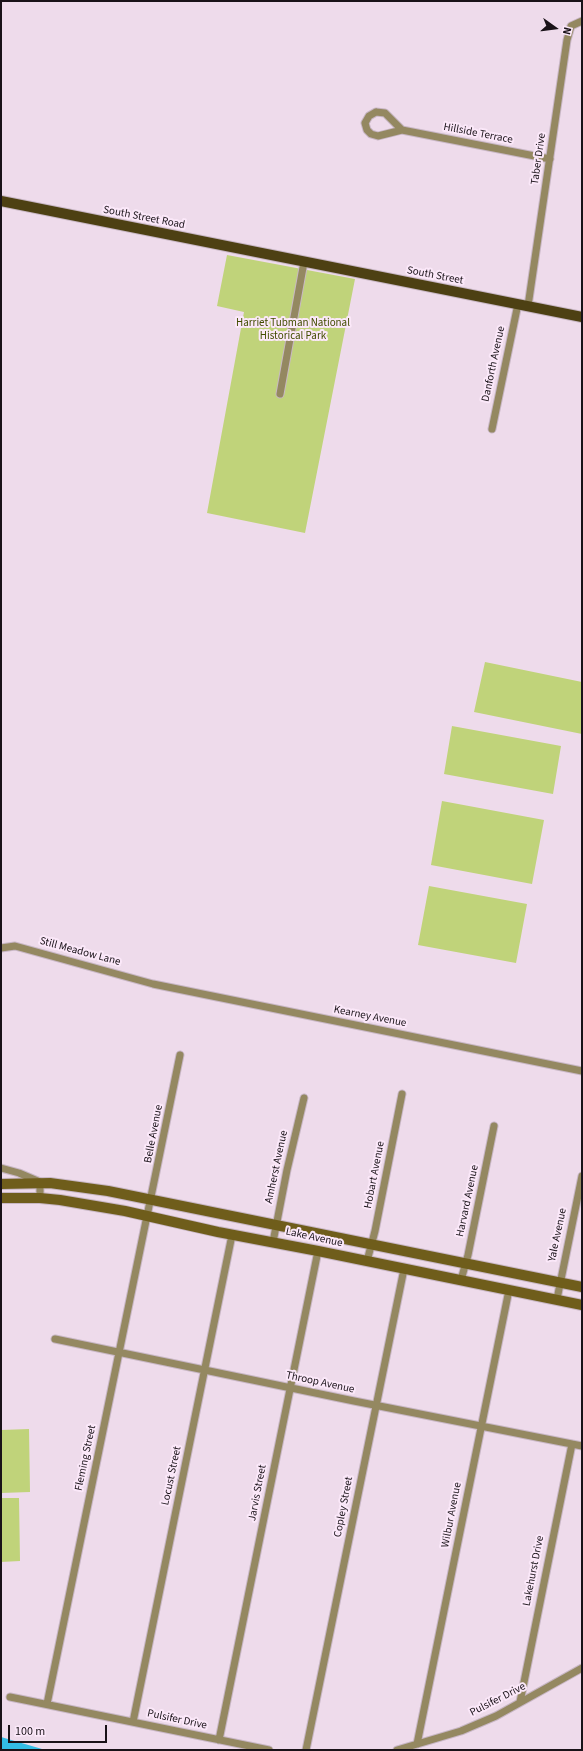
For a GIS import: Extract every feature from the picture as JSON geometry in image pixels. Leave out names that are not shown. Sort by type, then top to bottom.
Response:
[{"type":"main road","name":"South Street Road","points":[[1,201],[283,258]]},
{"type":"main road","name":"South Street","points":[[283,258],[582,317]]},
{"type":"main road","name":"Lake Avenue","points":[[1,1184],[40,1182],[74,1185],[276,1224],[582,1287]]},
{"type":"main road","name":"Lake Avenue","points":[[1,1198],[40,1198],[105,1207],[232,1235],[582,1305]]},
{"type":"street","name":"Taber Drive","points":[[528,306],[569,30],[573,24],[581,21]]},
{"type":"street","name":"Hillside Terrace","points":[[402,130],[387,115],[379,112],[371,114],[365,123],[367,130],[376,136],[402,130],[550,159]]},
{"type":"street","points":[[280,394],[304,262]]},
{"type":"street","name":"Danforth Avenue","points":[[492,429],[518,304]]},
{"type":"street","name":"Still Meadow Lane","points":[[1,948],[14,946],[154,984]]},
{"type":"street","name":"Kearney Avenue","points":[[154,984],[582,1071]]},
{"type":"street","name":"Belle Avenue","points":[[147,1216],[180,1055]]},
{"type":"street","name":"Hobart Avenue","points":[[367,1261],[372,1244],[402,1094]]},
{"type":"street","name":"Amherst Avenue","points":[[273,1242],[288,1164],[304,1098]]},
{"type":"street","name":"Harvard Avenue","points":[[461,1280],[494,1126]]},
{"type":"street","name":"Lake Avenue","points":[[1,1168],[19,1173],[40,1182]]},
{"type":"street","name":"Yale Avenue","points":[[557,1299],[582,1176]]},
{"type":"street","points":[[40,1182],[40,1198]]},
{"type":"street","name":"Fleming Street","points":[[47,1704],[147,1216]]},
{"type":"street","name":"Locust Street","points":[[133,1722],[232,1235]]},
{"type":"street","name":"Jarvis Street","points":[[219,1740],[318,1251]]},
{"type":"street","name":"Copley Street","points":[[306,1750],[404,1269]]},
{"type":"street","name":"Wilbur Avenue","points":[[417,1744],[509,1290]]},
{"type":"street","name":"Throop Avenue","points":[[55,1339],[205,1371],[582,1446]]},
{"type":"street","name":"Lakehurst Drive","points":[[520,1702],[572,1444]]},
{"type":"street","name":"Pulsifer Drive","points":[[397,1750],[462,1731],[496,1716],[582,1668]]},
{"type":"street","name":"Pulsifer Drive","points":[[10,1697],[269,1750]]},
{"type":"green space","name":"Harriet Tubman National Historical Park","points":[[227,255],[355,279],[305,533],[207,513],[244,312],[217,306]]},
{"type":"green space","points":[[485,662],[582,682],[582,734],[474,712]]},
{"type":"green space","points":[[452,726],[561,746],[553,794],[444,774]]},
{"type":"green space","points":[[442,801],[544,820],[532,884],[431,865]]},
{"type":"green space","points":[[429,886],[527,904],[516,963],[418,945]]},
{"type":"green space","points":[[29,1429],[30,1492],[1,1493],[1,1430]]},
{"type":"green space","points":[[1,1498],[19,1498],[20,1561],[1,1562]]},
{"type":"water","points":[[1,1737],[42,1749],[46,1750],[1,1750]]}]
